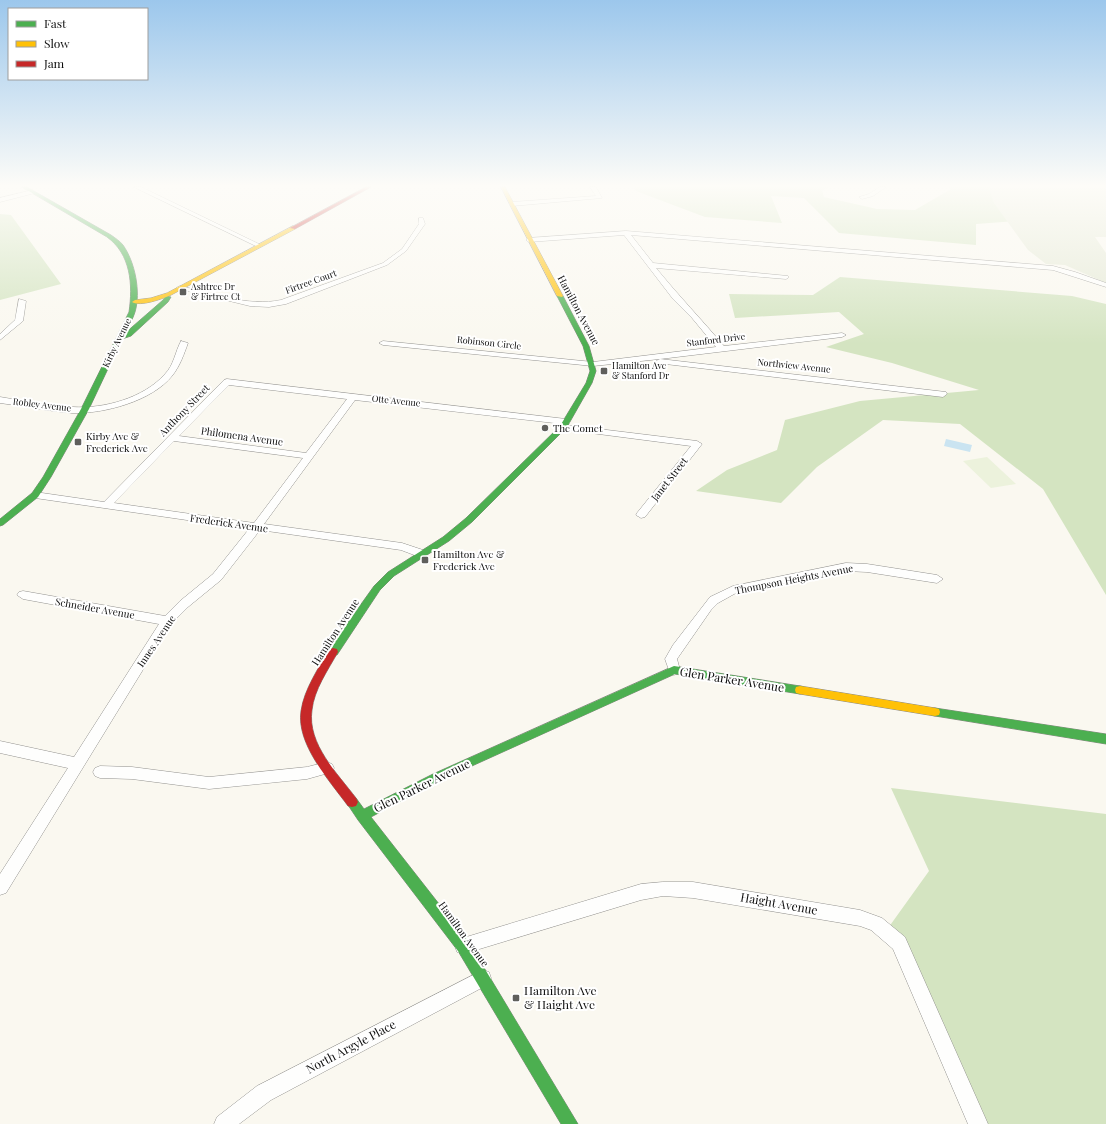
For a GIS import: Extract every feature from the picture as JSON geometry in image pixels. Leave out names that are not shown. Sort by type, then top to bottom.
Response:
[{"type":"street","name":"Kirby Avenue","points":[[0,523],[35,495],[47,477],[85,409],[132,312],[135,302],[128,258],[120,245],[113,239]]},
{"type":"street","points":[[246,239],[258,245]]},
{"type":"street","points":[[135,302],[152,300],[169,294],[269,239]]},
{"type":"street","name":"Firtree Court","points":[[180,288],[250,304],[270,305],[376,268],[393,260],[404,250],[411,239]]},
{"type":"street","points":[[529,240],[537,239]]},
{"type":"street","points":[[631,239],[650,265],[722,349]]},
{"type":"street","points":[[705,239],[1053,268],[1073,273],[1106,286]]},
{"type":"street","name":"Hamilton Avenue","points":[[529,240],[586,346],[593,364],[593,371],[589,383],[564,424],[469,520],[422,554],[391,574],[377,588],[337,646],[316,684],[306,710],[306,724],[316,752],[327,768],[462,946],[483,978],[570,1124]]},
{"type":"street","points":[[650,265],[786,277]]},
{"type":"street","points":[[120,339],[129,335],[166,301],[169,294]]},
{"type":"street","points":[[0,338],[19,321],[22,301]]},
{"type":"street","name":"Stanford Drive","points":[[593,364],[842,335]]},
{"type":"street","name":"Robley Avenue","points":[[0,400],[73,410],[85,409],[131,399],[148,392],[160,384],[174,368],[184,343]]},
{"type":"street","name":"Robinson Circle","points":[[383,343],[593,364]]},
{"type":"street","name":"Northview Avenue","points":[[643,359],[943,394]]},
{"type":"street","name":"Otte Avenue","points":[[227,382],[564,424],[697,444]]},
{"type":"street","name":"Anthony Street","points":[[106,505],[227,382]]},
{"type":"street","name":"Innes Avenue","points":[[0,888],[167,621],[184,604],[217,577],[237,553],[353,397]]},
{"type":"street","name":"Philomena Avenue","points":[[172,438],[308,456]]},
{"type":"street","name":"Janet Street","points":[[642,515],[697,444]]},
{"type":"street","name":"Frederick Avenue","points":[[35,495],[402,547],[422,554]]},
{"type":"street","name":"Thompson Heights Avenue","points":[[674,670],[671,659],[677,648],[707,607],[719,597],[733,590],[846,567],[867,568],[937,579]]},
{"type":"street","name":"Schneider Avenue","points":[[23,596],[167,621]]},
{"type":"street","name":"Glen Parker Avenue","points":[[362,816],[437,777],[674,670],[1106,739]]},
{"type":"street","points":[[0,747],[77,764]]},
{"type":"street","points":[[100,772],[132,773],[209,782],[307,773],[327,768]]},
{"type":"street","name":"Haight Avenue","points":[[462,946],[641,892],[663,889],[693,890],[860,918],[876,924],[900,943],[978,1124]]},
{"type":"street","name":"North Argyle Place","points":[[224,1124],[264,1093],[483,978]]},
{"type":"green space","points":[[0,239],[29,239],[61,284],[0,300]]},
{"type":"green space","points":[[913,239],[976,239],[976,245]]},
{"type":"green space","points":[[1020,239],[1097,239],[1106,253],[1106,283],[1065,265],[1046,264],[1028,250]]},
{"type":"green space","points":[[840,277],[1072,296],[1106,304],[1106,595],[1043,489],[960,424],[883,420],[817,467],[781,503],[696,491],[727,470],[777,450],[785,420],[860,401],[979,390],[892,363],[826,347],[864,334],[839,312],[735,318],[729,294],[813,295]]},
{"type":"green space","points":[[987,457],[1016,484],[991,488],[963,461]]},
{"type":"green space","points":[[891,788],[1106,814],[1106,1124],[974,1124],[886,931],[929,871]]},
{"type":"water","points":[[946,439],[972,445],[970,452],[944,446]]},
{"type":"traffic: fast","points":[[0,523],[35,495],[47,477],[85,409],[132,312],[134,296],[131,269],[125,253],[120,245],[113,239]]},
{"type":"traffic: fast","points":[[333,652],[377,588],[391,574],[446,539],[469,520],[563,427],[589,383],[593,371],[586,346],[560,296]]},
{"type":"traffic: fast","points":[[120,338],[129,335],[166,301],[168,297]]},
{"type":"traffic: fast","points":[[362,816],[437,777],[674,670],[800,690]]},
{"type":"traffic: fast","points":[[935,712],[1106,739]]},
{"type":"traffic: fast","points":[[352,802],[463,946],[570,1124]]},
{"type":"traffic: slow","points":[[135,302],[152,300],[169,294],[271,239]]},
{"type":"traffic: slow","points":[[530,239],[560,296]]},
{"type":"traffic: slow","points":[[800,690],[935,712]]},
{"type":"traffic: jam","points":[[333,652],[310,696],[306,711],[306,723],[314,747],[329,771],[352,802]]},
{"type":"place","name":"Ashtree Dr & Firtree Ct","points":[[183,292]]},
{"type":"place","name":"Hamilton Ave & Stanford Dr","points":[[604,371]]},
{"type":"place","name":"The Comet","points":[[545,428]]},
{"type":"place","name":"Kirby Ave & Frederick Ave","points":[[78,442]]},
{"type":"place","name":"Hamilton Ave & Frederick Ave","points":[[425,560]]},
{"type":"place","name":"Hamilton Ave & Haight Ave","points":[[516,998]]}]
